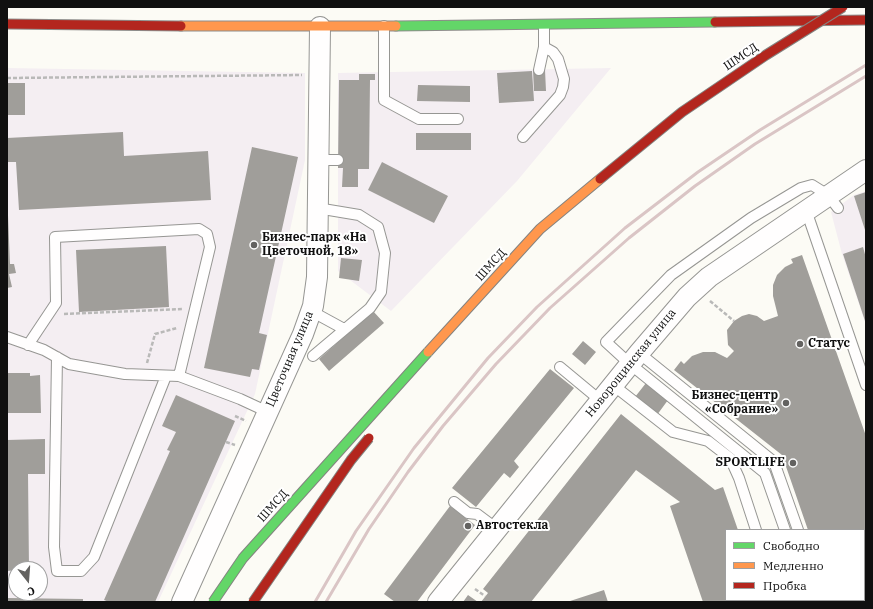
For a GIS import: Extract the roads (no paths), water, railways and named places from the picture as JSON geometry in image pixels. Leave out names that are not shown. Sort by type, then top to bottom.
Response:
[{"type":"main road","name":"ШМСД","points":[[213,602],[243,558],[540,229],[682,112],[766,55],[843,7]]},
{"type":"main road","name":"ШМСД","points":[[469,321],[549,233],[679,124],[767,61],[851,7]]},
{"type":"main road","points":[[7,24],[384,26],[866,20]]},
{"type":"main road","points":[[253,602],[351,460],[376,429]]},
{"type":"street","name":"Цветочная улица","points":[[182,602],[303,334],[311,310],[317,277],[320,26]]},
{"type":"street","name":"Новорощинская улица","points":[[438,602],[674,310],[703,282],[806,210],[833,202],[866,170]]},
{"type":"lane","points":[[539,70],[544,47],[544,25]]},
{"type":"lane","points":[[384,26],[384,100],[419,119],[458,120]]},
{"type":"lane","points":[[523,137],[560,94],[563,87],[564,79],[558,60],[553,52],[544,47]]},
{"type":"lane","points":[[318,160],[338,160]]},
{"type":"lane","points":[[798,529],[774,462],[634,358],[606,342],[671,274],[751,218],[801,188],[812,185],[833,202]]},
{"type":"lane","points":[[314,356],[370,308],[381,292],[385,253],[378,227],[359,215],[317,208]]},
{"type":"lane","points":[[806,210],[866,385]]},
{"type":"lane","points":[[28,345],[56,303],[55,237],[199,229],[207,234],[210,247],[179,376]]},
{"type":"lane","points":[[311,310],[344,329]]},
{"type":"lane","points":[[7,337],[57,357],[69,364],[124,374],[179,376],[240,399],[268,412]]},
{"type":"lane","points":[[57,357],[54,547],[56,572],[81,571],[94,557],[166,376]]},
{"type":"lane","points":[[634,358],[765,473],[785,529]]},
{"type":"lane","points":[[560,367],[601,400]]},
{"type":"lane","points":[[613,385],[673,432],[708,441],[730,458],[739,478],[756,529]]},
{"type":"lane","points":[[454,502],[474,518],[497,529]]},
{"type":"railway","points":[[315,602],[356,531],[414,448],[488,358],[537,307],[625,228],[698,172],[760,130],[866,65]]},
{"type":"railway","points":[[326,602],[369,529],[408,472],[443,426],[496,364],[550,308],[629,238],[695,186],[755,144],[866,76]]},
{"type":"place","name":"Бизнес-парк «На Цветочной, 18»","points":[[254,245]]},
{"type":"place","name":"Статус","points":[[800,344]]},
{"type":"place","name":"Бизнес-центр «Собрание»","points":[[786,403]]},
{"type":"place","name":"SPORTLIFE","points":[[793,463]]},
{"type":"place","name":"Автостекла","points":[[468,526]]}]
